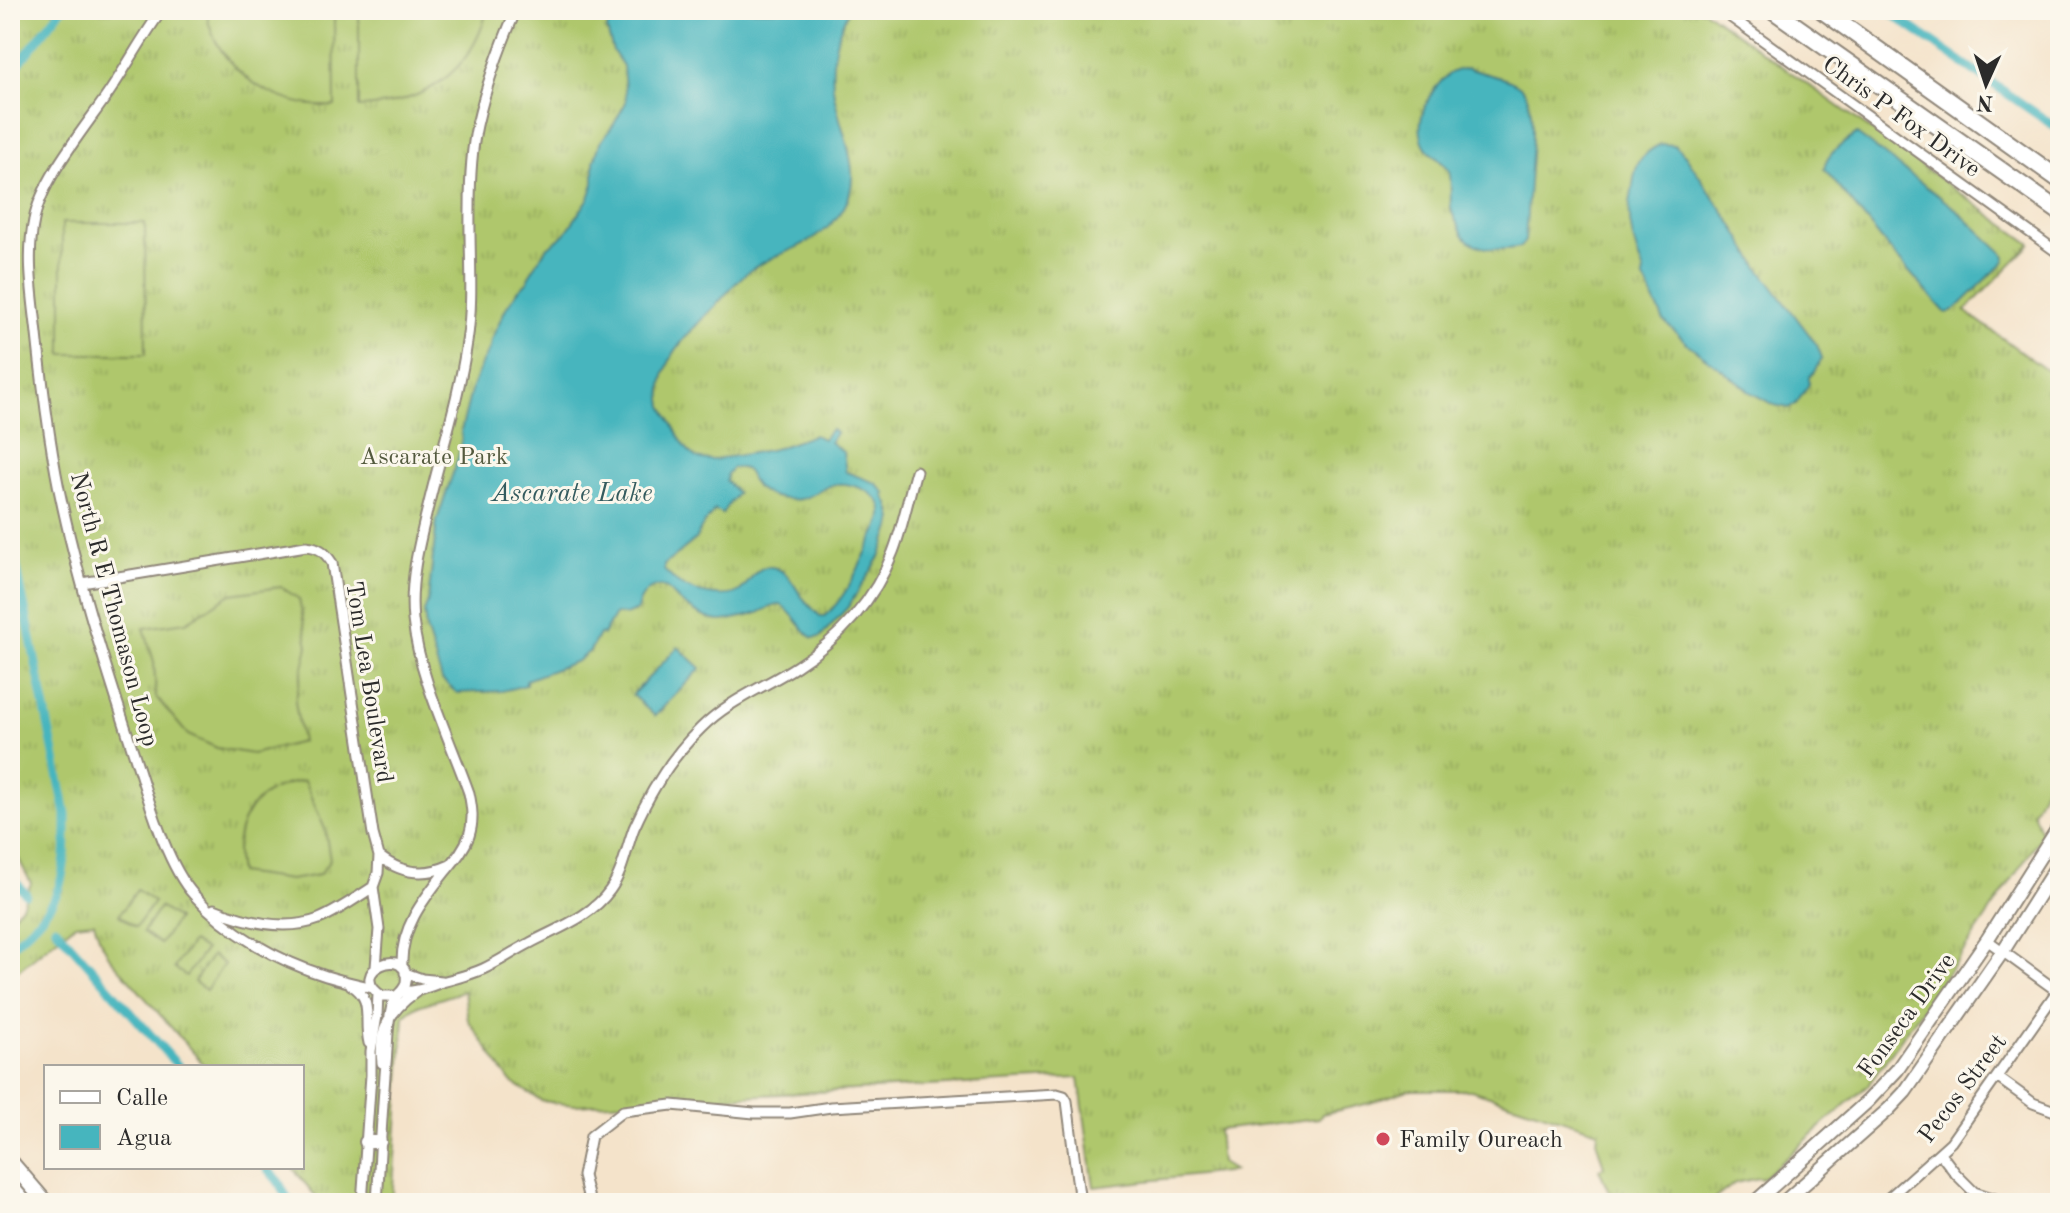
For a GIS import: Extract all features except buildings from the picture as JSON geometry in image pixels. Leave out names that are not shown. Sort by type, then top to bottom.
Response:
[{"type":"highway","points":[[1773,10],[2058,211]]},
{"type":"highway","points":[[1822,10],[2060,180]]},
{"type":"main road","name":"Fonseca Drive","points":[[1754,1203],[1889,1080],[1987,940],[2060,825]]},
{"type":"main road","name":"Fonseca Drive","points":[[1783,1203],[1905,1092],[2003,951],[2060,861]]},
{"type":"main road","points":[[366,1142],[380,1142]]},
{"type":"main road","points":[[10,1161],[46,1203]]},
{"type":"main road","points":[[10,1186],[25,1203]]},
{"type":"street","name":"North R E Thomason Loop","points":[[162,10],[79,134],[44,191],[34,216],[31,235],[33,297],[63,508],[114,691],[165,845],[182,878],[194,895],[230,928],[268,951],[301,967],[375,991]]},
{"type":"street","points":[[377,1203],[384,1077],[390,1020],[406,983],[403,970],[405,936],[421,903],[469,836],[472,808],[469,793],[418,651],[413,622],[413,587],[420,536],[467,342],[470,206],[477,127],[489,82],[516,10]]},
{"type":"street","name":"Chris P Fox Drive","points":[[1721,10],[2060,254]]},
{"type":"street","points":[[375,991],[387,998],[416,992],[487,968],[583,916],[603,899],[625,858],[634,829],[676,756],[701,728],[734,701],[817,653],[858,613],[892,554],[916,471]]},
{"type":"street","name":"Tom Lea Boulevard","points":[[82,583],[306,546],[314,546],[326,554],[332,563],[379,856],[373,887],[379,929],[376,967]]},
{"type":"street","points":[[379,856],[389,864],[413,872],[426,873],[451,865]]},
{"type":"street","points":[[207,907],[257,923],[302,924],[332,913],[373,887]]},
{"type":"street","points":[[1987,940],[2059,990]]},
{"type":"street","points":[[362,1203],[371,1051],[377,1016],[371,977],[376,967],[392,962],[422,979],[445,981]]},
{"type":"street","points":[[340,980],[365,997],[366,1031],[371,1051]]},
{"type":"street","name":"Pecos Street","points":[[1883,1203],[1940,1153],[1967,1122],[2059,990]]},
{"type":"street","points":[[390,1020],[398,1006],[416,992]]},
{"type":"street","points":[[1997,1077],[2033,1103],[2060,1113]]},
{"type":"street","points":[[590,1203],[583,1176],[591,1136],[623,1111],[672,1105],[754,1113],[790,1113],[844,1106],[1057,1094],[1067,1101],[1080,1203]]},
{"type":"street","points":[[1940,1153],[1974,1192],[2007,1203]]},
{"type":"green space","name":"Ascarate Park","points":[[10,10],[1704,10],[2031,244],[1965,311],[2060,380],[2060,754],[2033,812],[2042,835],[1868,1085],[1762,1179],[1735,1183],[1709,1203],[1614,1203],[1599,1169],[1604,1167],[1597,1143],[1598,1131],[1471,1090],[1408,1090],[1322,1114],[1319,1118],[1218,1130],[1221,1163],[1234,1171],[1094,1187],[1079,1078],[574,1105],[542,1101],[510,1081],[468,1020],[464,991],[415,1007],[404,1016],[392,1203],[321,1203],[294,1169],[304,1169],[304,1065],[204,1065],[110,958],[94,922],[75,924],[10,977],[10,918],[22,906],[31,883],[10,842],[10,724],[13,704],[10,701]]},
{"type":"green space","points":[[206,10],[334,10],[335,106],[292,101],[252,82],[235,68],[222,51],[212,32]]},
{"type":"green space","points":[[359,10],[487,10],[470,51],[457,68],[441,81],[403,100],[359,107]]},
{"type":"green space","points":[[62,223],[145,223],[146,354],[62,354]]},
{"type":"green space","points":[[281,587],[299,599],[308,646],[295,702],[302,742],[252,754],[217,748],[188,735],[156,697],[154,662],[144,628],[186,622],[231,594]]},
{"type":"green space","points":[[304,781],[325,829],[330,860],[319,875],[290,880],[239,873],[238,839],[249,811],[271,791]]},
{"type":"green space","points":[[137,890],[154,902],[136,927],[119,915]]},
{"type":"green space","points":[[160,907],[177,919],[160,944],[143,932]]},
{"type":"green space","points":[[192,942],[205,950],[186,976],[174,968]]},
{"type":"green space","points":[[212,955],[224,964],[206,990],[194,982]]},
{"type":"water","name":"Ascarate Lake","points":[[612,10],[849,10],[838,37],[833,76],[836,103],[852,168],[848,200],[830,226],[820,234],[752,269],[686,336],[669,361],[664,375],[663,406],[690,452],[701,459],[713,460],[774,449],[814,435],[823,439],[831,429],[836,433],[830,442],[843,452],[846,472],[876,483],[886,494],[893,519],[891,528],[880,557],[848,607],[820,637],[813,638],[808,634],[781,605],[716,621],[679,601],[667,589],[656,587],[644,595],[637,610],[626,615],[615,614],[603,635],[599,634],[590,651],[577,661],[526,680],[526,685],[502,691],[457,693],[442,680],[426,629],[424,612],[428,601],[437,520],[458,458],[472,387],[491,340],[506,308],[528,281],[546,249],[565,234],[589,198],[600,143],[626,102],[623,66],[613,51],[607,30]],"holes":[[[732,468],[747,471],[757,488],[777,498],[801,499],[828,486],[844,484],[867,491],[879,501],[882,508],[879,527],[846,590],[825,616],[820,616],[786,574],[778,569],[764,567],[743,589],[725,595],[691,589],[678,583],[664,570],[664,565],[696,539],[715,510],[722,514],[737,493],[726,481],[727,474]]]},
{"type":"water","points":[[1467,68],[1519,86],[1529,104],[1532,140],[1525,241],[1520,247],[1490,249],[1475,245],[1464,236],[1451,210],[1449,171],[1426,148],[1421,135],[1425,106],[1436,88],[1451,73]]},
{"type":"water","points":[[1857,134],[1953,207],[2006,256],[2005,261],[1955,310],[1944,311],[1824,169],[1832,153]]},
{"type":"water","points":[[1661,144],[1674,145],[1685,155],[1759,268],[1817,345],[1822,358],[1796,404],[1789,408],[1774,405],[1748,391],[1689,345],[1664,321],[1643,277],[1630,216],[1637,166],[1645,155]]},
{"type":"water","points":[[678,647],[701,668],[655,716],[632,695]]},
{"type":"waterway","points":[[10,75],[61,10]]},
{"type":"waterway","points":[[1886,10],[2060,130]]},
{"type":"waterway","points":[[10,534],[66,814],[64,865],[56,895],[41,917],[10,947]]},
{"type":"waterway","points":[[10,876],[26,894]]},
{"type":"waterway","points":[[55,927],[177,1065]]},
{"type":"waterway","points":[[268,1169],[290,1203]]},
{"type":"place","name":"Family Oureach","points":[[1383,1139]]}]
